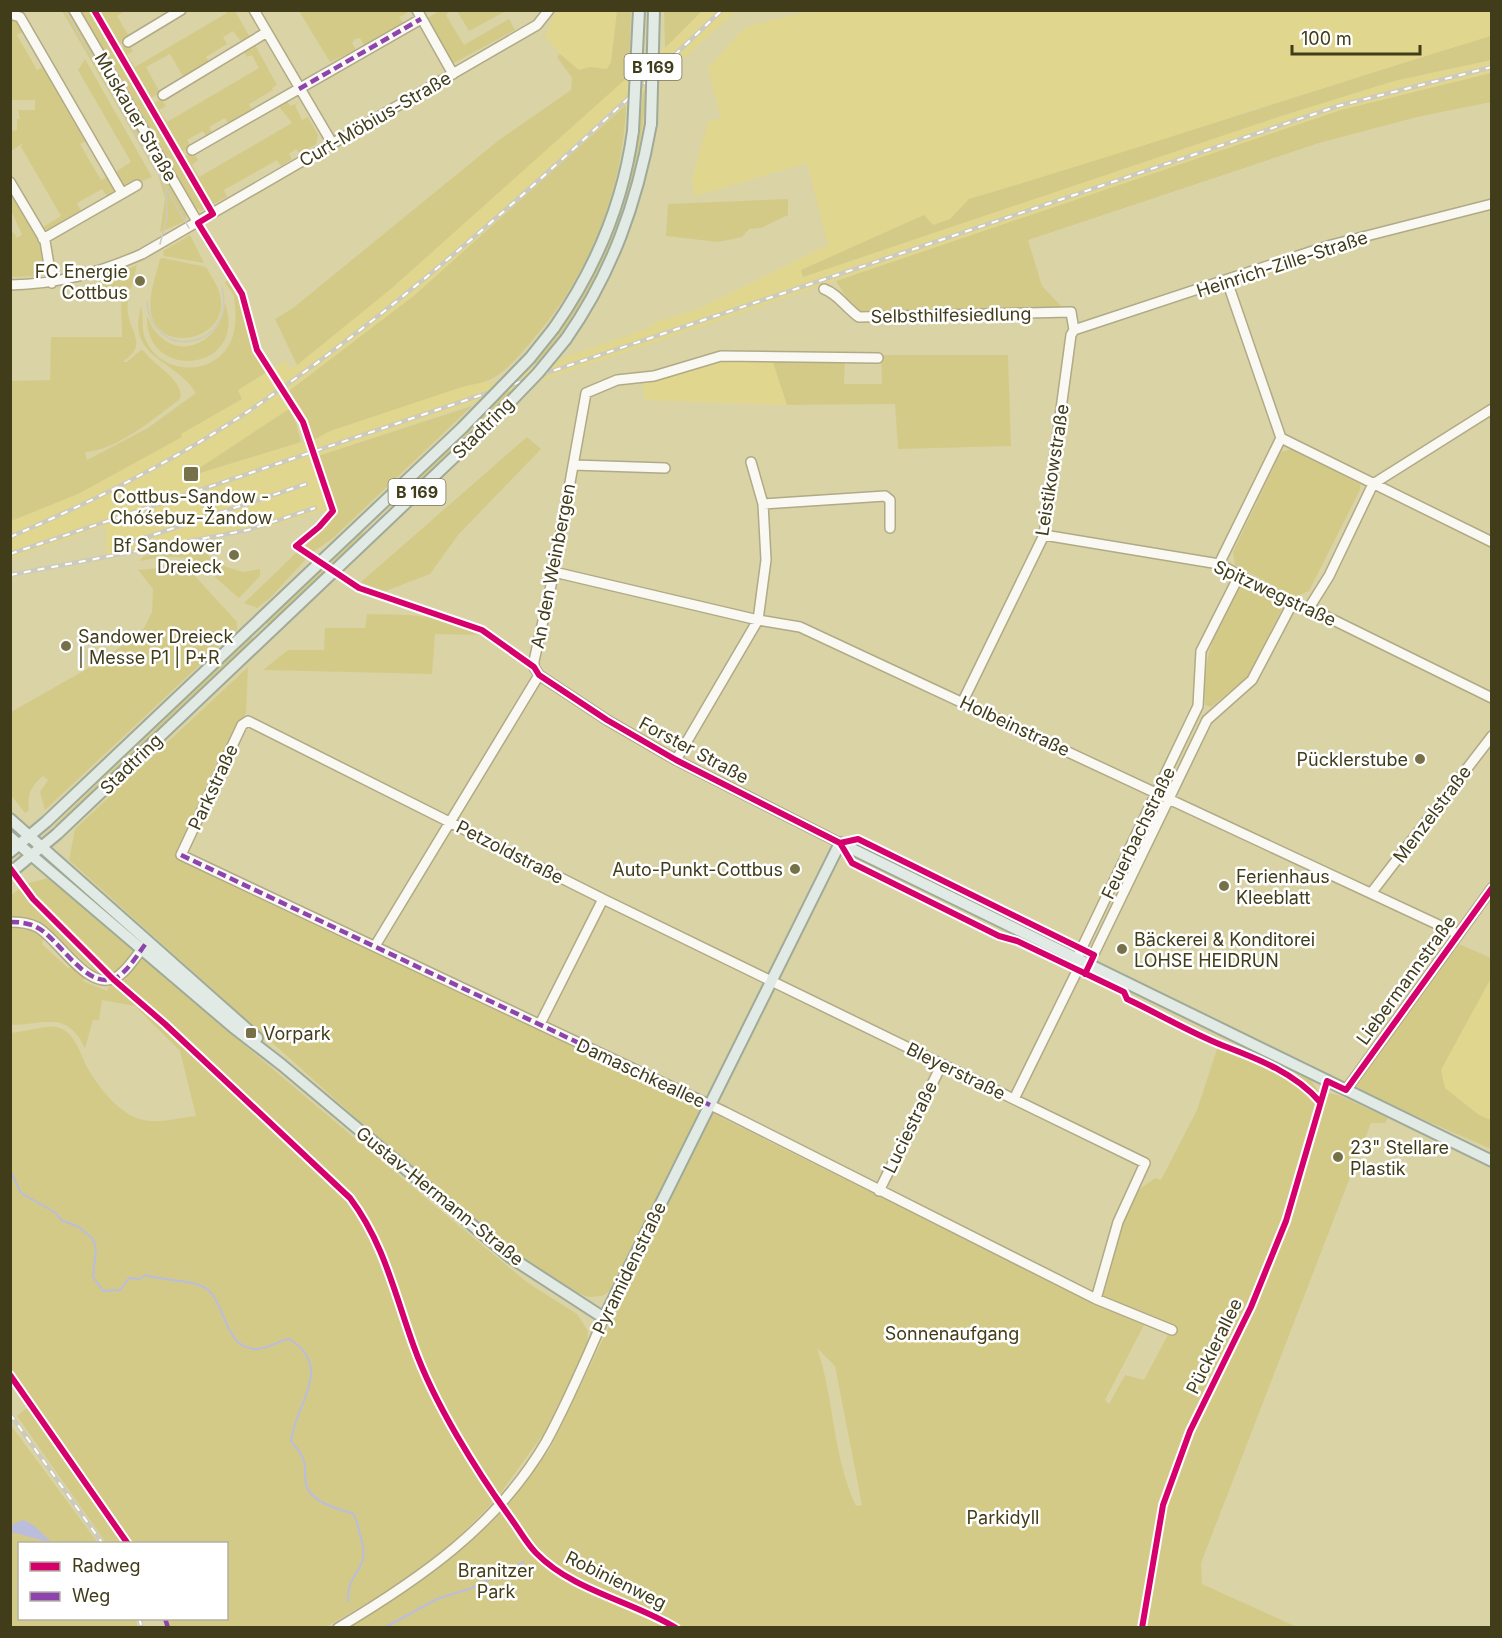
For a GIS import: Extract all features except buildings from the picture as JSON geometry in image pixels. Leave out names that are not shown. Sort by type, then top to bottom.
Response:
[{"type":"main road","name":"Stadtring","points":[[13,844],[30,835],[462,428],[523,365],[554,328],[582,286],[604,241],[621,191],[633,130],[639,10]]},
{"type":"main road","name":"Stadtring","points":[[10,873],[43,846],[489,424],[566,339],[594,297],[616,252],[635,200],[651,124],[654,10]]},
{"type":"main road","name":"Gustav-Hermann-Straße","points":[[10,819],[43,846],[145,945]]},
{"type":"main road","name":"Forster Straße","points":[[840,843],[1491,1161]]},
{"type":"main road","name":"Pyramidenstraße","points":[[604,1318],[840,843]]},
{"type":"main road","name":"Gustav-Hermann-Straße","points":[[13,844],[32,855],[145,945],[256,1038],[282,1065],[510,1257],[604,1318]]},
{"type":"street","name":"Muskauer Straße","points":[[74,10],[198,223]]},
{"type":"street","name":"Muskauer Straße","points":[[128,42],[181,10]]},
{"type":"street","points":[[254,10],[332,143]]},
{"type":"street","name":"Curt-Möbius-Straße","points":[[10,285],[52,283],[117,265],[198,223],[537,25],[549,10]]},
{"type":"street","points":[[10,14],[20,17],[122,193]]},
{"type":"street","name":"Muskauer Straße","points":[[192,150],[299,89],[419,15]]},
{"type":"street","points":[[419,15],[453,74]]},
{"type":"street","name":"Muskauer Straße","points":[[163,95],[267,32]]},
{"type":"street","points":[[10,182],[43,239],[52,283]]},
{"type":"street","name":"Muskauer Straße","points":[[43,239],[137,184]]},
{"type":"street","name":"Heinrich-Zille-Straße","points":[[1074,330],[1330,245],[1491,204]]},
{"type":"street","points":[[1227,281],[1281,438],[1491,542]]},
{"type":"street","name":"Selbsthilfesiedlung","points":[[824,289],[834,293],[844,307],[859,317],[1071,312],[1074,330]]},
{"type":"street","name":"Leistikowstraße","points":[[963,701],[1044,535],[1071,335],[1074,330]]},
{"type":"street","name":"An den Weinbergen","points":[[375,946],[537,671],[586,393],[616,380],[654,376],[721,356],[878,358]]},
{"type":"street","points":[[1309,608],[1329,576],[1373,484],[1491,408]]},
{"type":"street","points":[[1219,564],[1281,438]]},
{"type":"street","points":[[676,760],[758,620],[766,560],[763,504],[751,462]]},
{"type":"street","name":"An den Weinbergen","points":[[573,465],[665,468]]},
{"type":"street","points":[[763,504],[885,496],[890,500],[890,528]]},
{"type":"street","name":"Spitzwegstraße","points":[[1044,535],[1219,564],[1292,604],[1309,608],[1491,698]]},
{"type":"street","name":"Holbeinstraße","points":[[554,572],[758,620],[800,627],[963,701],[1458,934]]},
{"type":"street","name":"Feuerbachstraße","points":[[1083,961],[1198,706],[1202,651],[1239,576]]},
{"type":"street","name":"Feuerbachstraße","points":[[1014,1099],[1083,961],[1169,799],[1207,720],[1252,680],[1292,604]]},
{"type":"street","name":"Forster Straße","points":[[537,671],[607,720],[676,760],[840,843]]},
{"type":"street","name":"Petzoldstraße","points":[[248,721],[603,899],[773,981]]},
{"type":"street","name":"Parkstraße","points":[[181,855],[242,725],[248,721]]},
{"type":"street","name":"Menzelstraße","points":[[1372,892],[1491,736]]},
{"type":"street","name":"Damaschkeallee","points":[[181,855],[710,1105],[1096,1299],[1172,1330]]},
{"type":"street","name":"Liebermannstraße","points":[[1346,1090],[1491,888]]},
{"type":"street","points":[[540,1024],[603,899]]},
{"type":"street","points":[[10,922],[21,922],[39,928],[86,972],[101,980],[113,979],[120,975],[145,945]]},
{"type":"street","name":"Bleyerstraße","points":[[773,981],[1144,1163],[1118,1221],[1096,1299]]},
{"type":"street","name":"Luciestraße","points":[[879,1191],[942,1064]]},
{"type":"street","name":"Pyramidenstraße","points":[[338,1628],[397,1592],[445,1558],[473,1533],[500,1503],[524,1475],[546,1441],[604,1318]]},
{"type":"shaded area","points":[[814,10],[1491,11],[1491,36],[1240,114],[1176,137],[969,199],[950,219],[932,225],[924,215],[801,270],[803,277],[1278,117],[1394,81],[1491,60],[1491,73],[1341,110],[310,459],[327,510],[259,530],[106,559],[106,526],[11,559],[11,521],[78,494],[182,437],[181,434],[242,399],[238,390],[285,361],[289,368],[297,365],[392,288],[629,76],[665,48],[702,11],[736,11],[668,72],[626,105],[416,294],[280,397],[289,409],[198,469],[200,473],[301,442],[307,444],[330,431],[484,379],[489,384],[646,329],[658,321],[696,310],[828,245],[807,163],[695,196],[692,179],[708,122],[721,118],[708,67],[746,27]]},
{"type":"shaded area","points":[[555,11],[617,11],[611,62],[607,69],[575,69],[545,37]]},
{"type":"shaded area","points":[[722,358],[772,359],[787,405],[646,400],[641,382]]},
{"type":"shaded area","points":[[1491,978],[1491,1120],[1477,1114],[1445,1088],[1441,1070]]},
{"type":"green space","points":[[405,10],[407,13],[399,17],[404,25],[365,47],[360,38],[355,39],[352,43],[356,50],[330,62],[299,11]]},
{"type":"green space","points":[[664,10],[702,10],[665,48]]},
{"type":"green space","points":[[62,11],[69,11],[161,167],[155,171]]},
{"type":"green space","points":[[79,11],[92,11],[207,207],[201,211],[194,206]]},
{"type":"green space","points":[[98,11],[125,11],[117,16],[130,38],[118,45]]},
{"type":"green space","points":[[226,11],[235,11],[251,39],[243,44],[233,31],[223,37],[227,44],[206,57],[210,63],[184,78],[170,54],[146,67],[160,93],[149,99],[119,49],[128,44],[133,51],[127,55],[135,67],[227,13]]},
{"type":"green space","points":[[439,11],[450,11],[446,15],[464,45],[509,19],[515,30],[452,64],[426,19]]},
{"type":"green space","points":[[457,11],[506,11],[469,31]]},
{"type":"green space","points":[[617,11],[631,11],[629,76],[392,288],[297,365],[275,319],[293,308],[499,140],[571,90],[572,78],[557,57],[560,54],[579,70],[590,67],[607,69],[611,62]]},
{"type":"green space","points":[[10,17],[18,19],[24,31],[17,35],[37,70],[45,66],[88,140],[80,144],[101,180],[109,176],[117,190],[107,196],[102,189],[77,203],[81,211],[47,231],[43,227],[61,216],[21,147],[22,144],[11,151],[10,131],[17,130],[17,119],[20,119],[18,110],[35,110],[35,100],[11,100]]},
{"type":"green space","points":[[1491,36],[1491,60],[1394,81],[1278,117],[803,277],[801,270],[924,215],[933,225],[950,219],[969,199]]},
{"type":"green space","points":[[254,43],[277,85],[272,88],[273,90],[249,104],[253,111],[229,125],[225,118],[209,127],[213,134],[207,138],[203,131],[187,140],[191,147],[180,153],[152,104],[161,99],[166,106],[159,110],[167,122],[259,68],[252,55],[247,57],[243,50]]},
{"type":"green space","points":[[85,59],[152,177],[123,189],[114,173],[131,162],[78,70]]},
{"type":"green space","points":[[1491,73],[1491,102],[1417,117],[1319,143],[1028,240],[1042,286],[1063,308],[860,312],[852,306],[836,281],[1341,110]]},
{"type":"green space","points":[[647,88],[636,165],[616,234],[584,299],[539,363],[532,364],[577,303],[610,237],[632,168],[643,92]]},
{"type":"green space","points":[[286,99],[290,106],[300,102],[295,105],[302,120],[308,117],[318,135],[316,144],[300,154],[296,149],[289,154],[292,159],[281,166],[277,160],[224,190],[227,197],[211,205],[183,157],[193,152],[198,160],[192,165],[199,177],[292,123],[277,104]]},
{"type":"green space","points":[[626,105],[618,168],[600,229],[572,287],[516,359],[491,379],[330,431],[313,440],[302,410],[289,391],[416,294]]},
{"type":"green space","points":[[164,172],[187,216],[184,222],[160,232],[165,198],[158,175],[163,183],[167,182]]},
{"type":"green space","points":[[10,188],[41,243],[44,266],[40,276],[11,277],[11,231],[16,238],[22,235],[11,210]]},
{"type":"green space","points":[[788,199],[788,215],[761,228],[749,229],[742,237],[718,242],[666,236],[668,204]]},
{"type":"green space","points":[[190,235],[204,263],[164,256],[163,251]]},
{"type":"green space","points":[[160,259],[206,267],[215,283],[221,300],[220,314],[213,325],[203,333],[178,338],[166,334],[156,326],[151,313],[151,299]]},
{"type":"green space","points":[[137,265],[131,289],[101,289],[101,279]]},
{"type":"green space","points":[[228,280],[244,307],[251,342],[267,372],[238,390],[242,399],[181,434],[182,437],[78,494],[11,521],[11,381],[50,380],[51,337],[122,337],[121,293],[130,293],[128,310],[136,346],[133,353],[123,362],[127,362],[141,350],[144,351],[178,385],[180,399],[122,440],[110,446],[85,452],[87,460],[148,428],[196,393],[187,381],[146,348],[140,337],[138,324],[141,307],[145,338],[152,350],[173,365],[186,368],[199,367],[222,354],[232,338],[235,308],[233,295],[225,282]]},
{"type":"green space","points":[[225,303],[228,326],[223,344],[210,355],[194,360],[177,360],[161,352],[150,338],[147,316],[155,330],[166,341],[177,346],[200,343],[217,327],[223,316]]},
{"type":"green space","points":[[881,355],[1008,355],[1011,446],[898,449],[895,404],[787,405],[772,359],[845,359],[844,384],[882,384]]},
{"type":"green space","points":[[517,389],[392,509],[389,508],[507,392]]},
{"type":"green space","points":[[472,406],[333,538],[313,552],[303,544],[325,526],[335,511],[318,456]]},
{"type":"green space","points":[[289,409],[301,442],[200,473],[198,469]]},
{"type":"green space","points":[[527,437],[541,449],[458,535],[430,574],[383,592],[361,582]]},
{"type":"green space","points":[[1292,449],[1360,484],[1360,490],[1309,591],[1295,597],[1235,565],[1233,552],[1281,452]]},
{"type":"green space","points":[[362,532],[365,533],[364,536],[270,624],[265,624]]},
{"type":"green space","points":[[200,546],[206,547],[211,562],[243,572],[260,569],[260,576],[239,598],[205,568],[187,558],[139,561],[144,556]]},
{"type":"green space","points":[[297,552],[306,559],[270,598],[257,608],[244,603]]},
{"type":"green space","points":[[171,567],[194,575],[237,622],[237,630],[45,810],[40,792],[48,780],[43,776],[35,783],[31,791],[29,810],[25,813],[11,795],[11,712],[101,661],[143,630],[152,612],[153,589],[138,570]]},
{"type":"green space","points":[[1242,582],[1285,603],[1248,676],[1211,707],[1205,705],[1206,668],[1209,654],[1218,627]]},
{"type":"green space","points":[[367,614],[410,615],[438,619],[478,635],[435,634],[432,674],[263,670],[288,650],[324,650],[325,628],[365,628]]},
{"type":"green space","points":[[251,636],[253,639],[58,828],[55,825]]},
{"type":"green space","points":[[248,667],[246,713],[176,856],[703,1109],[613,1289],[602,1296],[589,1297],[577,1293],[516,1253],[445,1198],[69,860],[75,829]]},
{"type":"green space","points":[[52,877],[188,992],[204,1011],[440,1210],[528,1283],[577,1314],[588,1331],[587,1346],[544,1433],[497,1498],[450,1546],[393,1588],[326,1627],[170,1627],[168,1620],[228,1620],[228,1542],[130,1542],[11,1371],[10,1033],[52,1027],[67,1032],[101,1088],[114,1103],[137,1118],[158,1121],[196,1116],[180,1051],[135,1006],[102,1000],[99,1020],[93,1020],[85,1048],[78,1036],[62,1024],[44,1022],[11,1025],[11,927],[34,931],[44,937],[42,944],[68,968],[74,966],[86,976],[83,981],[107,991],[110,984],[38,922],[11,917],[11,895],[28,883]]},
{"type":"green space","points":[[1459,944],[1491,958],[1491,978],[1441,1070],[1445,1088],[1479,1115],[1491,1120],[1491,1149],[1352,1088],[1448,952]]},
{"type":"green space","points":[[1218,1046],[1311,1080],[1318,1091],[1338,1095],[1388,1118],[1385,1123],[1371,1123],[1201,1563],[1202,1584],[1297,1627],[679,1627],[587,1585],[552,1565],[533,1547],[506,1506],[550,1449],[712,1113],[1095,1304],[1144,1325],[1105,1400],[1109,1404],[1125,1375],[1144,1380],[1172,1327],[1101,1297],[1122,1224],[1140,1189],[1155,1178],[1161,1180],[1197,1110]],"holes":[[[817,1348],[835,1366],[862,1505],[856,1506],[842,1467]]]},
{"type":"green space","points":[[31,1407],[125,1542],[105,1542],[17,1416]]},
{"type":"green space","points":[[10,1424],[97,1542],[18,1542],[18,1620],[136,1620],[138,1627],[11,1627]]},
{"type":"green space","name":"Branitzer Park","points":[[501,1510],[530,1549],[565,1578],[672,1627],[347,1628],[428,1574],[465,1544]]},
{"type":"water","points":[[23,1520],[28,1522],[52,1542],[11,1532],[13,1524]]},
{"type":"waterway","points":[[10,1170],[21,1193],[56,1213],[61,1220],[79,1227],[93,1239],[96,1249],[93,1277],[103,1291],[120,1290],[129,1278],[139,1279],[146,1275],[202,1286],[214,1296],[231,1333],[244,1346],[259,1349],[289,1339],[302,1350],[309,1361],[311,1374],[309,1387],[291,1441],[304,1460],[308,1490],[325,1504],[352,1513],[357,1520],[363,1556],[348,1591],[348,1601]]},
{"type":"waterway","points":[[384,1628],[437,1599],[472,1588],[524,1562]]},
{"type":"tram line","points":[[65,10],[189,228]]},
{"type":"tram line","points":[[160,244],[167,217],[166,189]]},
{"type":"tram line","points":[[147,301],[152,321],[163,334],[176,341],[192,341],[206,336],[217,325],[223,309],[222,288]]},
{"type":"railway","points":[[10,537],[108,492],[171,458],[233,422],[323,358],[383,312],[500,215],[722,10]]},
{"type":"railway","points":[[10,554],[1338,106],[1492,67]]},
{"type":"railway","points":[[114,548],[306,484]]},
{"type":"railway","points":[[10,575],[248,530],[315,508]]},
{"type":"railway","points":[[10,1414],[102,1542]]},
{"type":"railway","points":[[140,1620],[142,1628]]},
{"type":"marked path","points":[[299,89],[421,19]]},
{"type":"marked path","points":[[181,855],[710,1105]]},
{"type":"marked path","points":[[10,922],[25,923],[38,928],[83,970],[103,980],[113,979],[123,973],[147,942]]},
{"type":"marked path","points":[[166,1620],[168,1628]]},
{"type":"cycle path","points":[[94,10],[213,214],[198,223],[242,294],[257,350],[303,422],[333,511],[319,527],[296,546],[359,588],[482,630],[534,667],[539,675],[607,720],[676,760],[840,843]]},
{"type":"cycle path","points":[[840,843],[858,839],[1094,955],[1085,974]]},
{"type":"cycle path","points":[[840,843],[852,863],[999,936],[1017,941],[1124,992],[1127,999],[1199,1035],[1275,1068],[1299,1083],[1320,1102]]},
{"type":"cycle path","name":"Robinienweg","points":[[10,868],[33,899],[113,979],[165,1024],[350,1198],[362,1215],[380,1251],[414,1347],[433,1391],[485,1481],[533,1549],[567,1577],[676,1628]]},
{"type":"cycle path","name":"Pücklerallee","points":[[1142,1628],[1163,1505],[1190,1431],[1251,1307],[1286,1221],[1327,1081],[1346,1090],[1492,888]]},
{"type":"cycle path","points":[[10,1375],[127,1542]]},
{"type":"place","name":"FC Energie Cottbus","points":[[140,281]]},
{"type":"place","name":"Cottbus-Sandow - Chóśebuz-Žandow","points":[[191,474]]},
{"type":"place","name":"Bf Sandower Dreieck","points":[[234,555]]},
{"type":"place","name":"Sandower Dreieck | Messe P1 | P+R","points":[[66,646]]},
{"type":"place","name":"Pücklerstube","points":[[1420,759]]},
{"type":"place","name":"Auto-Punkt-Cottbus","points":[[795,869]]},
{"type":"place","name":"Ferienhaus Kleeblatt","points":[[1224,886]]},
{"type":"place","name":"Bäckerei & Konditorei LOHSE HEIDRUN","points":[[1122,949]]},
{"type":"place","name":"Vorpark","points":[[251,1033]]},
{"type":"place","name":"23\" Stellare Plastik","points":[[1338,1157]]},
{"type":"park label","name":"Sonnenaufgang","points":[[952,1333]]},
{"type":"park label","name":"Parkidyll","points":[[1003,1517]]}]
